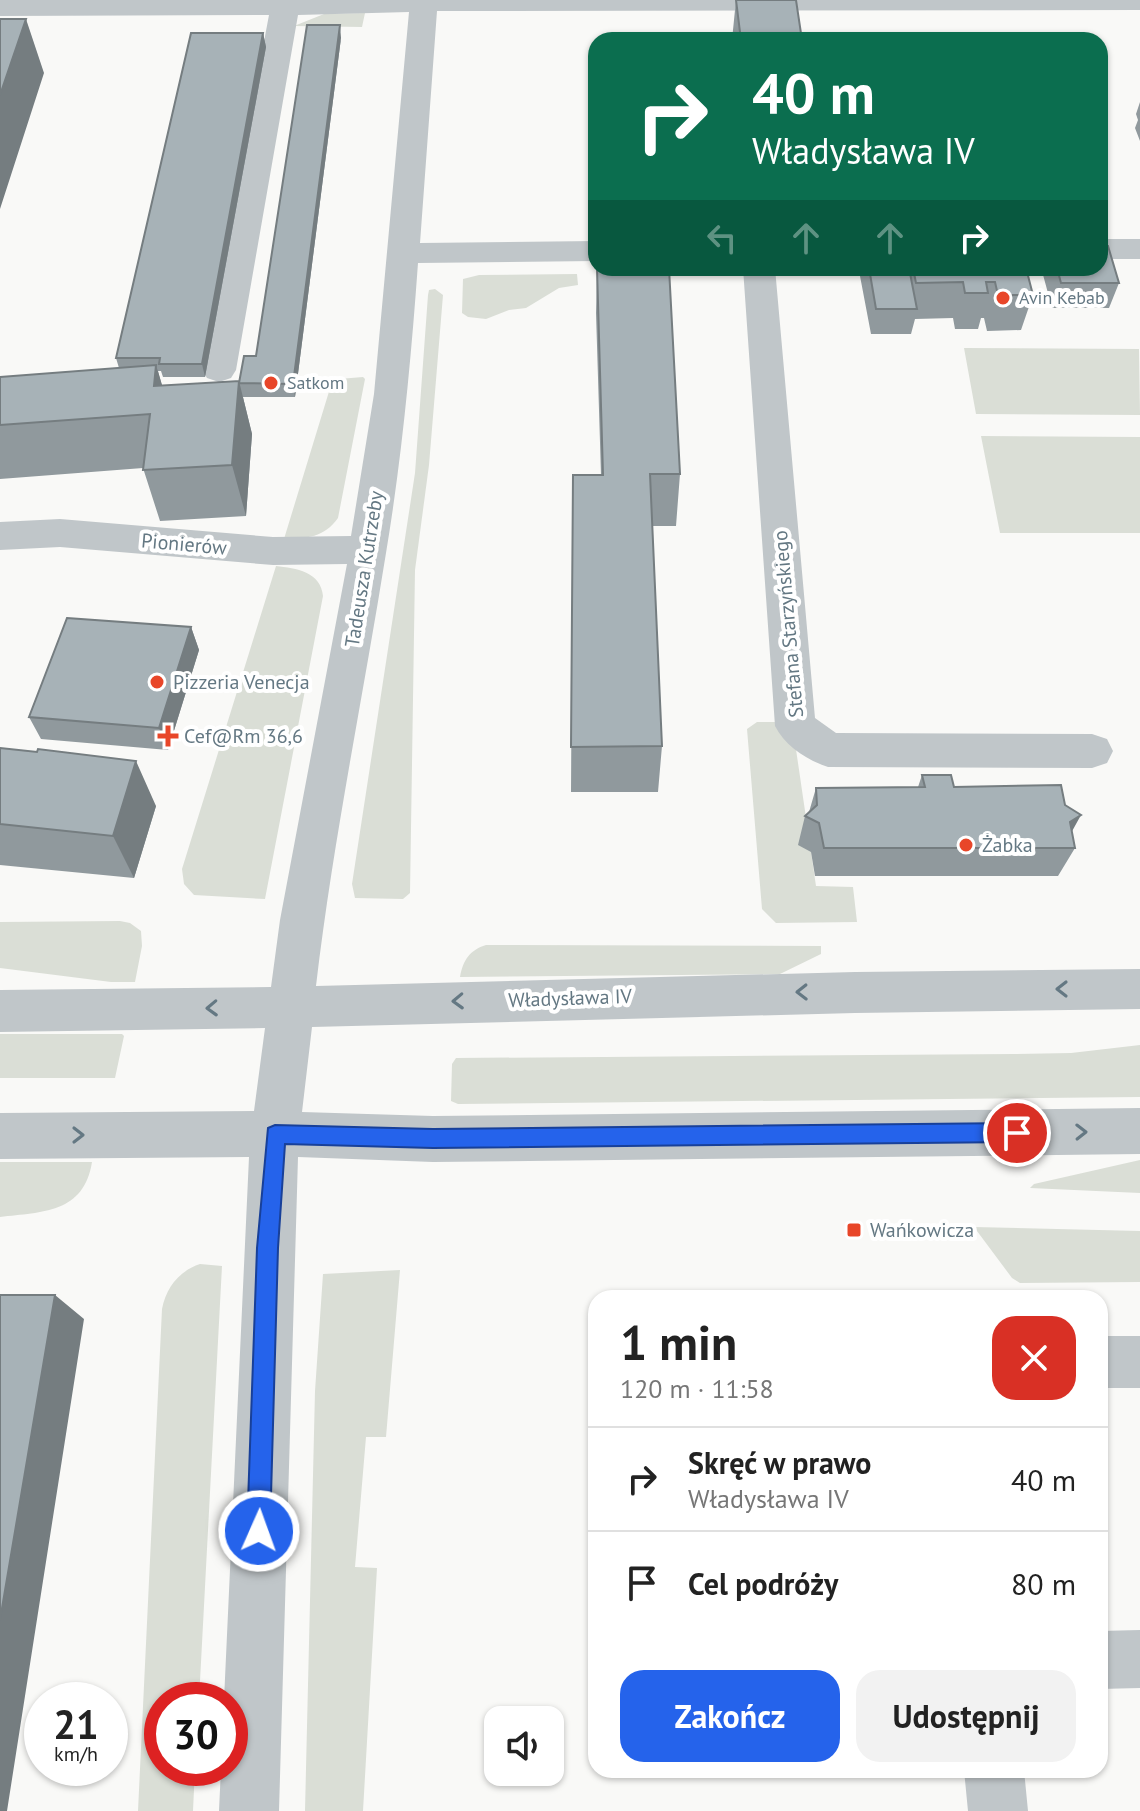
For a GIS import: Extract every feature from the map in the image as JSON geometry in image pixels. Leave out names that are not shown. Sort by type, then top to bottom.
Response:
[{"type":"street","points":[[0,8],[285,7],[424,1],[1140,2]]},
{"type":"street","name":"Tadeusza Kutrzeby","points":[[249,1811],[268,1248],[275,1134],[290,1006],[311,871],[368,550],[391,394],[424,1]]},
{"type":"street","points":[[219,370],[285,7]]},
{"type":"street","points":[[1108,249],[1140,249]]},
{"type":"street","points":[[404,253],[588,251]]},
{"type":"street","name":"Stefana Starzyńskiego","points":[[760,276],[795,726],[828,750],[1092,751]]},
{"type":"street","name":"Pionierów","points":[[0,536],[60,533],[273,551],[368,550]]},
{"type":"street","name":"Władysława IV","points":[[0,1011],[900,989],[1140,989]]},
{"type":"street","points":[[0,1136],[275,1134],[433,1139],[1140,1131]]},
{"type":"street","points":[[1108,1362],[1140,1362]]},
{"type":"street","points":[[1108,1660],[1140,1659]]},
{"type":"street","points":[[995,1778],[998,1811]]},
{"type":"shaded area","points":[[365,13],[362,27],[294,26],[324,14]]},
{"type":"shaded area","points":[[577,274],[578,285],[559,288],[526,308],[509,310],[486,319],[468,317],[462,313],[463,279],[479,275]]},
{"type":"shaded area","points":[[435,289],[443,295],[429,465],[415,570],[410,893],[403,899],[355,898],[352,884],[415,473],[428,295],[429,290]]},
{"type":"shaded area","points":[[964,348],[1139,349],[1140,415],[976,414]]},
{"type":"shaded area","points":[[363,377],[338,518],[314,536],[284,539],[331,385],[339,379]]},
{"type":"shaded area","points":[[981,436],[1140,437],[1140,533],[1000,533]]},
{"type":"shaded area","points":[[276,566],[313,576],[323,596],[265,899],[194,895],[184,884],[182,869]]},
{"type":"shaded area","points":[[757,722],[792,722],[816,886],[853,887],[857,922],[776,923],[762,909],[747,729]]},
{"type":"shaded area","points":[[0,922],[130,923],[141,931],[142,946],[135,982],[111,982],[0,968]]},
{"type":"shaded area","points":[[486,945],[821,946],[821,954],[780,974],[460,977],[468,956]]},
{"type":"shaded area","points":[[0,1034],[124,1036],[115,1078],[0,1078]]},
{"type":"shaded area","points":[[1140,1045],[1140,1097],[458,1104],[451,1101],[452,1064],[456,1058],[1071,1053]]},
{"type":"shaded area","points":[[1140,1160],[1140,1193],[1030,1188],[1034,1184]]},
{"type":"shaded area","points":[[0,1162],[92,1162],[88,1179],[71,1200],[46,1211],[0,1217]]},
{"type":"shaded area","points":[[974,1227],[1140,1231],[1140,1282],[1020,1283],[1012,1278]]},
{"type":"shaded area","points":[[200,1264],[222,1266],[200,1682],[144,1682],[162,1309],[175,1281]]},
{"type":"shaded area","points":[[400,1270],[386,1437],[366,1437],[355,1567],[377,1568],[363,1811],[305,1811],[315,1391],[323,1274]]},
{"type":"shaded area","points":[[144,1686],[144,1786],[194,1786],[193,1811],[138,1811]]},
{"type":"building","points":[[736,0],[796,0],[801,32],[740,32]]},
{"type":"building","points":[[0,19],[26,19],[0,95]]},
{"type":"building","points":[[307,25],[340,25],[293,384],[239,383],[244,356],[256,356]]},
{"type":"building","points":[[191,33],[263,33],[202,364],[159,364],[160,358],[116,358]]},
{"type":"building","points":[[1108,246],[1119,283],[1061,283],[1059,276],[1108,276]]},
{"type":"building","points":[[597,276],[669,276],[680,474],[650,474],[662,746],[571,747],[573,475],[603,475]]},
{"type":"building","points":[[870,276],[911,276],[917,309],[876,309]]},
{"type":"building","points":[[915,276],[1028,276],[1033,295],[998,295],[995,282],[986,282],[988,293],[965,293],[963,282],[916,283]]},
{"type":"building","points":[[156,365],[154,386],[239,381],[232,465],[143,470],[150,414],[0,425],[0,377]]},
{"type":"building","points":[[67,618],[191,627],[159,728],[29,717]]},
{"type":"building","points":[[0,748],[37,752],[38,749],[136,761],[113,836],[0,824]]},
{"type":"building","points":[[922,775],[951,775],[954,787],[1061,785],[1065,805],[1081,815],[1070,822],[1075,848],[824,848],[819,823],[805,816],[817,805],[816,788],[925,787]]},
{"type":"building","points":[[0,1295],[55,1295],[0,1620]]},
{"type":"place","name":"Avin Kebab","points":[[1003,298]]},
{"type":"place","name":"Satkom","points":[[271,383]]},
{"type":"place","name":"Pizzeria Venecja","points":[[157,682]]},
{"type":"place","name":"Cef@Rm 36,6","points":[[168,736]]},
{"type":"place","name":"Żabka","points":[[966,845]]},
{"type":"place","name":"Wańkowicza","points":[[854,1230]]},
{"type":"route","points":[[259,1531],[268,1248],[275,1134],[433,1139],[1017,1133]]}]
